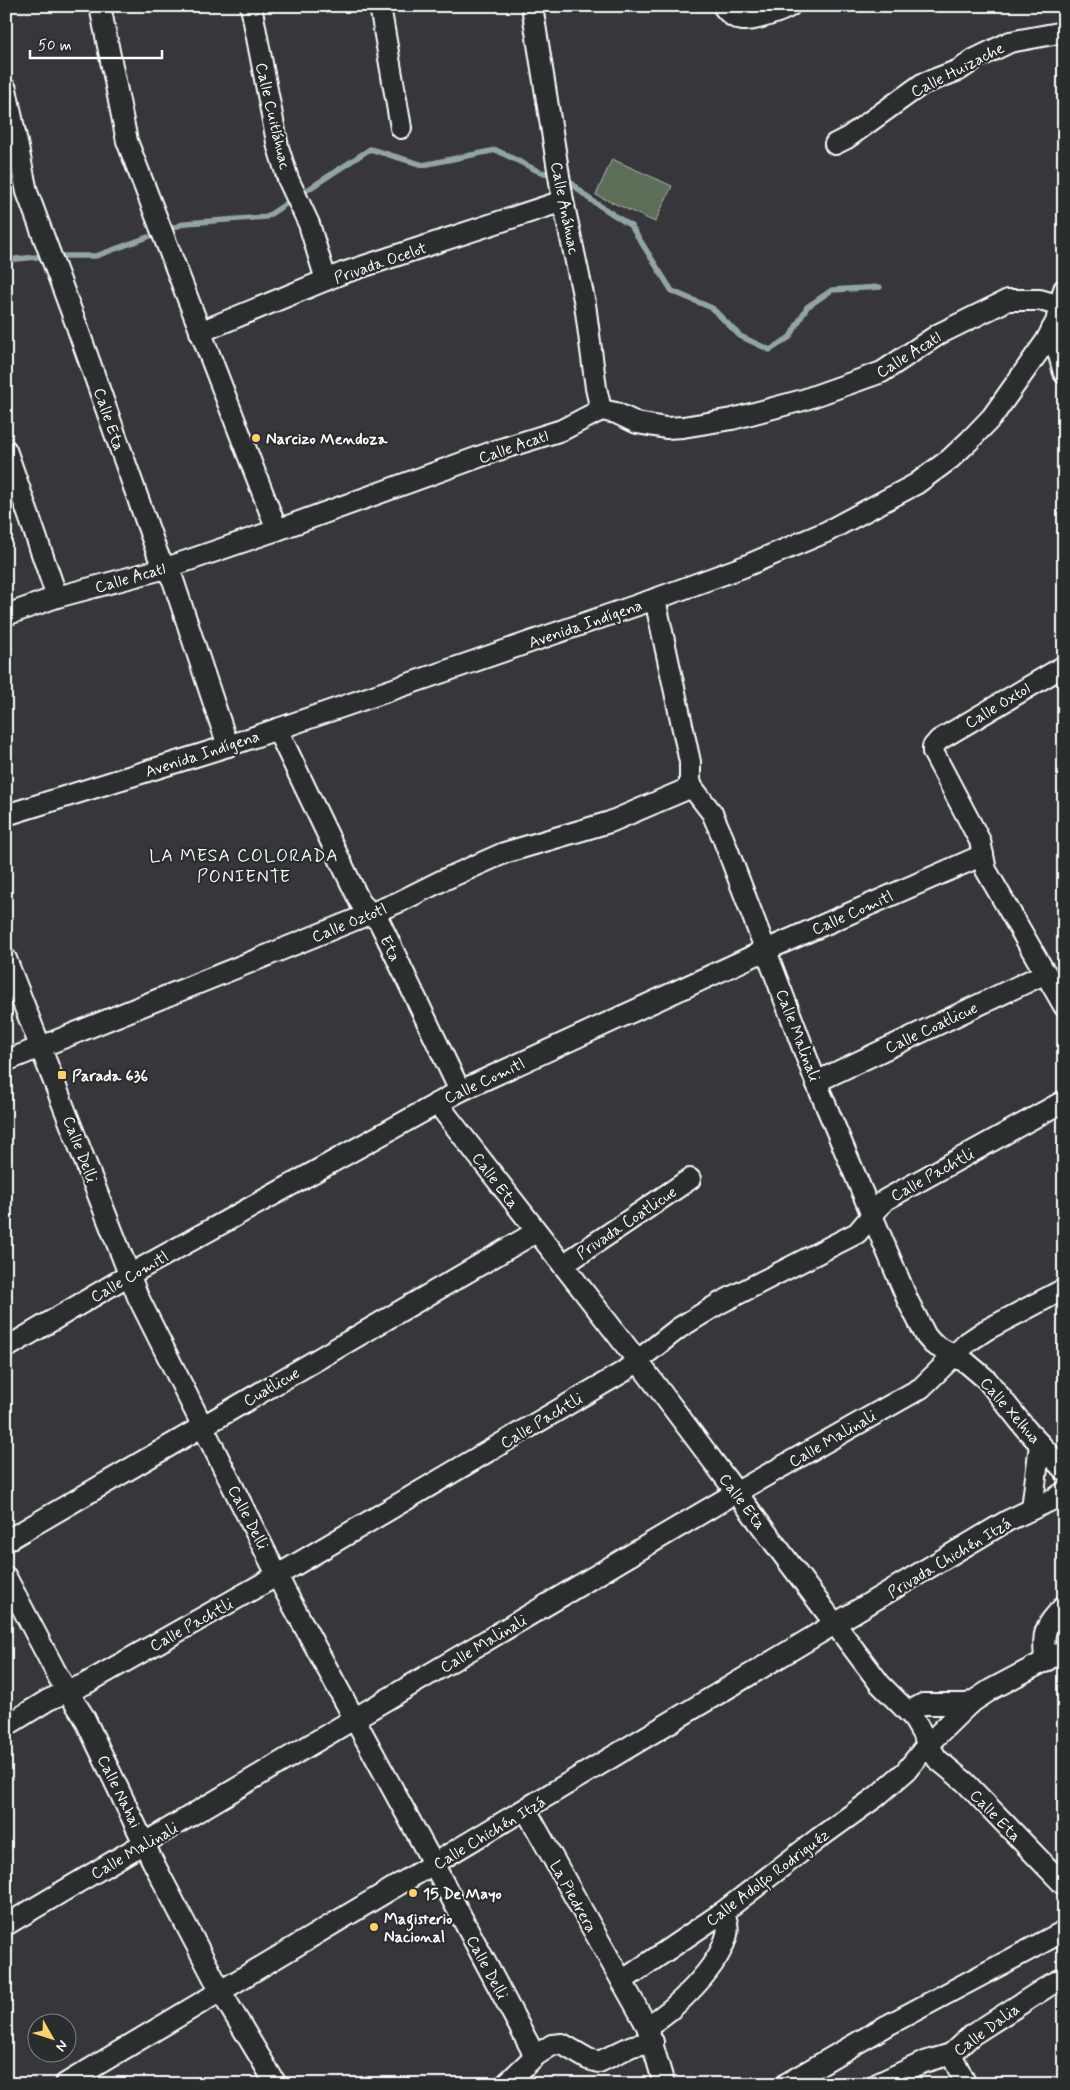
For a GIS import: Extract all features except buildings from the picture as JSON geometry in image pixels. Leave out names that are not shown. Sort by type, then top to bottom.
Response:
[{"type":"street","points":[[100,6],[127,141],[277,530]]},
{"type":"street","name":"Calle Cuitláhuac","points":[[251,6],[278,147],[292,186],[309,224],[326,280]]},
{"type":"street","points":[[380,6],[401,128]]},
{"type":"street","name":"Calle Anáhuac","points":[[532,6],[563,201],[585,304],[596,388],[601,410]]},
{"type":"street","points":[[723,6],[730,15],[744,20],[784,10],[790,6]]},
{"type":"street","name":"Calle Huizache","points":[[834,144],[847,138],[922,84],[959,70],[975,59],[1010,42],[1064,32]]},
{"type":"street","name":"Calle Eta","points":[[6,89],[27,192],[158,555],[173,580],[228,746]]},
{"type":"street","name":"Privada Ocelot","points":[[200,332],[326,280],[563,201]]},
{"type":"street","name":"Calle Acatl","points":[[6,615],[57,598],[166,568],[277,530],[498,450],[562,430],[601,410],[616,413],[636,423],[650,426],[683,427],[732,419],[803,400],[882,372],[939,334],[1008,300],[1063,300]]},
{"type":"street","name":"Avenida Indígena","points":[[6,815],[228,746],[655,599],[788,549],[859,515],[916,484],[950,458],[992,417],[1046,341],[1063,300]]},
{"type":"street","points":[[1052,329],[1064,373]]},
{"type":"street","points":[[6,450],[14,502],[57,598]]},
{"type":"street","points":[[655,599],[690,762],[692,787]]},
{"type":"street","name":"Calle Oxtol","points":[[983,855],[980,841],[934,757],[933,748],[939,740],[1062,672]]},
{"type":"street","name":"Eta","points":[[277,729],[360,902],[380,923],[460,1091]]},
{"type":"street","name":"Calle Oztotl","points":[[6,1062],[370,912],[399,902],[504,853],[610,822],[692,787]]},
{"type":"street","name":"Calle Malinali","points":[[692,787],[712,813],[816,1082],[908,1301],[926,1336],[933,1344],[954,1356]]},
{"type":"street","points":[[983,855],[986,870],[1064,1006]]},
{"type":"street","name":"Calle Comitl","points":[[6,1348],[129,1275],[437,1102],[766,950],[983,855]]},
{"type":"street","name":"Calle Delli","points":[[6,959],[129,1275],[278,1575],[535,2056]]},
{"type":"street","name":"Calle Coatlicue","points":[[816,1082],[1046,973]]},
{"type":"street","name":"Calle Pachtli","points":[[6,1726],[48,1700],[85,1684],[278,1575],[623,1372],[679,1328],[720,1303],[857,1233],[885,1200],[1064,1101]]},
{"type":"street","name":"Calle Eta","points":[[437,1102],[637,1360],[880,1684],[908,1712],[937,1759],[965,1782],[1064,1884]]},
{"type":"street","name":"Privada Coatlicue","points":[[563,1265],[690,1179]]},
{"type":"street","name":"Cuatlicue","points":[[6,1541],[536,1232]]},
{"type":"street","name":"Calle Malinali","points":[[6,1925],[146,1844],[737,1492],[921,1388],[954,1356],[986,1330],[1064,1289]]},
{"type":"street","name":"Calle Xelhua","points":[[954,1356],[987,1380],[1064,1470]]},
{"type":"street","points":[[1032,1509],[1040,1444]]},
{"type":"street","name":"Privada Chichén Itzá","points":[[836,1624],[1007,1521],[1064,1492]]},
{"type":"street","name":"Calle Nahai","points":[[6,1577],[84,1718],[221,1992],[276,2084]]},
{"type":"street","points":[[1046,1662],[1044,1632],[1049,1623],[1064,1606]]},
{"type":"street","name":"Calle Chichén Itzá","points":[[65,2084],[836,1624]]},
{"type":"street","name":"Calle Adolfo Rodriguéz","points":[[622,1981],[723,1912],[876,1797],[906,1772],[928,1745],[969,1704],[992,1689],[1064,1651]]},
{"type":"street","points":[[908,1712],[923,1704],[969,1704]]},
{"type":"street","name":"La Piedrera","points":[[526,1810],[622,1981]]},
{"type":"street","points":[[506,2084],[548,2046],[557,2043],[568,2047],[588,2060],[599,2062],[632,2046],[650,2034],[664,2015],[708,1969],[717,1956],[728,1932],[727,1919],[723,1912]]},
{"type":"street","points":[[786,2084],[888,2025],[1064,1931]]},
{"type":"street","name":"Calle Dalia","points":[[877,2084],[924,2062],[952,2054],[972,2036],[1050,1985],[1064,1978]]},
{"type":"street","points":[[622,1981],[650,2034],[664,2084]]},
{"type":"street","points":[[952,2054],[966,2084]]},
{"type":"green space","points":[[612,159],[672,186],[655,222],[596,195]]},
{"type":"waterway","points":[[175,227],[186,223],[266,217],[370,149],[423,165],[496,150],[540,172],[556,175]]},
{"type":"waterway","points":[[565,177],[588,198],[631,226],[672,291],[712,308],[740,336],[770,350],[790,337],[807,307],[832,290],[880,287]]},
{"type":"waterway","points":[[56,256],[96,256],[148,237]]},
{"type":"waterway","points":[[6,260],[47,256]]},
{"type":"place","name":"Narcizo Mendoza","points":[[256,438]]},
{"type":"place","name":"Parada 636","points":[[62,1075]]},
{"type":"place","name":"15 De Mayo","points":[[413,1893]]},
{"type":"place","name":"Magisterio Nacional","points":[[374,1927]]},
{"type":"district","name":"LA MESA COLORADA PONIENTE","points":[[244,865]]}]
